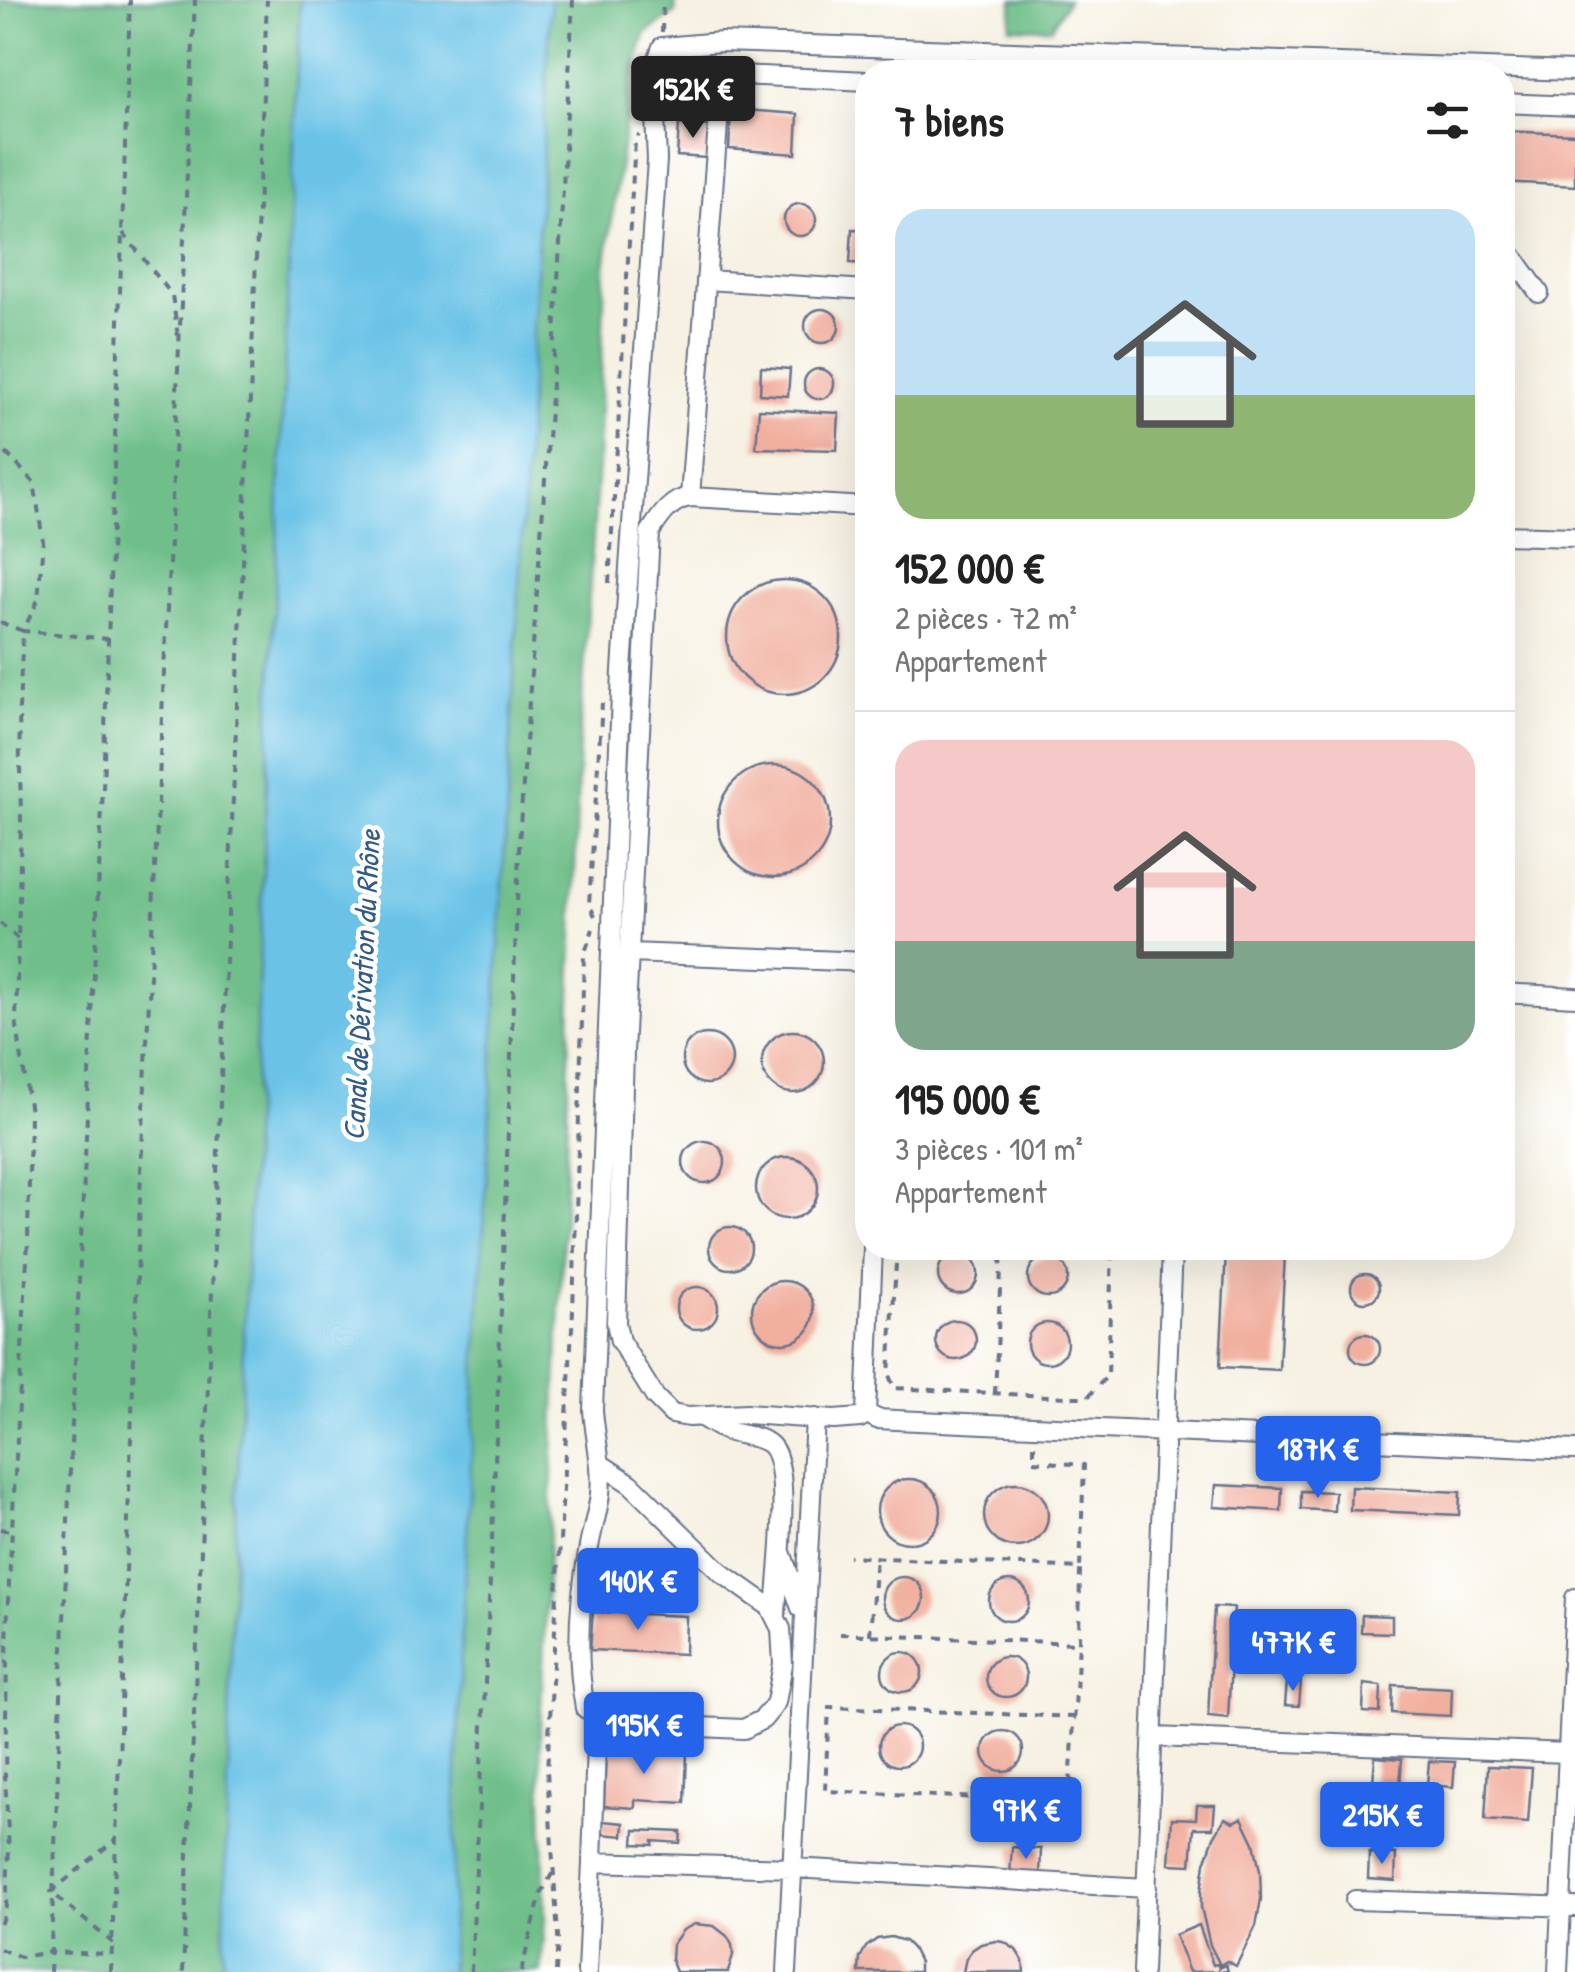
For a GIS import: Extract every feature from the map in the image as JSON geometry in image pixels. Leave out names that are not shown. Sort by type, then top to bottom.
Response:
[{"type":"street","points":[[602,1466],[631,1484],[722,1573],[770,1606],[781,1629],[783,1664],[776,1702],[763,1719],[744,1729],[610,1723],[585,1708],[578,1674],[581,1604],[602,1466],[593,1410],[622,670],[657,160],[653,72],[662,47],[721,42],[1233,60]]},
{"type":"street","points":[[1515,70],[1575,72]]},
{"type":"street","points":[[690,497],[721,84],[738,75],[855,80]]},
{"type":"street","points":[[1515,104],[1575,106]]},
{"type":"street","points":[[1515,259],[1539,293]]},
{"type":"street","points":[[706,280],[855,289]]},
{"type":"street","points":[[855,506],[680,498],[662,512],[650,532],[616,1323],[620,1341],[663,1407],[672,1414],[860,1418],[866,1413],[872,1260]]},
{"type":"street","points":[[1515,535],[1575,536]]},
{"type":"street","points":[[630,953],[855,962]]},
{"type":"street","points":[[1515,994],[1575,997]]},
{"type":"street","points":[[1143,1972],[1172,1260]]},
{"type":"street","points":[[866,1413],[877,1419],[1575,1450]]},
{"type":"street","points":[[702,1417],[725,1431],[768,1443],[777,1454],[783,1520],[776,1618]]},
{"type":"street","points":[[787,1972],[814,1418]]},
{"type":"street","points":[[780,1549],[804,1623]]},
{"type":"street","points":[[1558,1972],[1568,1906],[1568,1753],[1575,1598]]},
{"type":"street","points":[[776,1702],[801,1706]]},
{"type":"street","points":[[587,1972],[596,1744],[602,1718]]},
{"type":"street","points":[[1154,1737],[1568,1753]]},
{"type":"street","points":[[592,1862],[793,1868],[1147,1888]]},
{"type":"street","points":[[1354,1900],[1568,1906]]},
{"type":"path","points":[[50,1972],[103,788],[130,0]]},
{"type":"path","points":[[111,1972],[142,1152],[195,0]]},
{"type":"path","points":[[183,1972],[268,0]]},
{"type":"path","points":[[471,1972],[520,826],[554,355],[572,0]]},
{"type":"path","points":[[662,47],[663,0]]},
{"type":"path","points":[[608,590],[635,140],[654,115]]},
{"type":"path","points":[[121,230],[172,295],[179,346]]},
{"type":"path","points":[[0,1926],[6,1906],[9,1850],[5,1776],[11,1531],[28,1241],[30,1112],[16,1020],[21,821],[19,709],[23,630],[38,600],[43,541],[34,482],[6,454]]},
{"type":"path","points":[[0,622],[23,630],[108,639]]},
{"type":"path","points":[[596,919],[590,904],[602,688]]},
{"type":"path","points":[[556,1972],[558,1936],[547,1770],[573,1311],[584,954],[601,902]]},
{"type":"path","points":[[0,923],[18,939]]},
{"type":"path","points":[[896,1260],[889,1376],[894,1388],[1088,1397],[1108,1375],[1112,1260]]},
{"type":"path","points":[[995,1394],[1001,1260]]},
{"type":"path","points":[[1035,1426],[1034,1461],[1084,1465],[1079,1643],[1074,1717],[1068,1802],[824,1791],[829,1707],[1074,1717]]},
{"type":"path","points":[[0,1530],[11,1531]]},
{"type":"path","points":[[848,1556],[1080,1568]]},
{"type":"path","points":[[870,1635],[876,1557]]},
{"type":"path","points":[[840,1634],[1079,1643]]},
{"type":"path","points":[[52,1892],[116,1838]]},
{"type":"path","points":[[521,1972],[542,1894],[554,1869]]},
{"type":"path","points":[[52,1892],[113,1943]]},
{"type":"path","points":[[0,1949],[22,1957],[50,1952],[113,1954]]},
{"type":"green space","points":[[0,0],[300,0],[232,1614],[223,1972],[0,1972]]},
{"type":"green space","points":[[551,0],[676,0],[675,13],[645,34],[631,86],[605,267],[598,464],[579,743],[564,1220],[540,1727],[545,1920],[541,1972],[450,1972],[462,1625]]},
{"type":"green space","points":[[1013,0],[1068,0],[1051,28],[1010,27]]},
{"type":"water","name":"Canal de Dérivation du Rhône","points":[[300,0],[551,0],[462,1625],[450,1972],[223,1972],[232,1614]]},
{"type":"building","points":[[731,109],[798,114],[796,154],[729,149]]},
{"type":"building","points":[[679,124],[709,126],[707,158],[677,156]]},
{"type":"building","points":[[1515,132],[1575,134],[1575,186],[1515,183]]},
{"type":"building","points":[[800,204],[811,209],[816,220],[811,231],[800,236],[789,231],[784,220],[789,209]]},
{"type":"building","points":[[852,229],[855,229],[855,263],[850,263]]},
{"type":"building","points":[[822,309],[834,314],[839,326],[834,338],[822,343],[810,338],[805,326],[810,314]]},
{"type":"building","points":[[761,367],[790,369],[788,396],[760,394]]},
{"type":"building","points":[[819,369],[830,373],[834,384],[830,395],[819,399],[808,395],[804,384],[808,373]]},
{"type":"building","points":[[759,409],[839,413],[837,450],[756,448]]},
{"type":"building","points":[[784,580],[806,585],[824,597],[836,615],[841,637],[836,659],[824,677],[806,689],[784,694],[762,689],[744,677],[732,659],[727,637],[732,615],[744,597],[762,585]]},
{"type":"building","points":[[774,765],[795,769],[814,781],[826,800],[830,821],[826,842],[814,861],[795,873],[774,877],[753,873],[734,861],[722,842],[718,821],[722,800],[734,781],[753,769]]},
{"type":"building","points":[[793,1031],[815,1040],[824,1062],[815,1084],[793,1093],[771,1084],[762,1062],[771,1040]]},
{"type":"building","points":[[707,1034],[725,1041],[732,1059],[725,1077],[707,1084],[689,1077],[682,1059],[689,1041]]},
{"type":"building","points":[[704,1141],[719,1147],[725,1162],[719,1177],[704,1183],[689,1177],[683,1162],[689,1147]]},
{"type":"building","points":[[787,1157],[809,1166],[818,1188],[809,1210],[787,1219],[765,1210],[756,1188],[765,1166]]},
{"type":"building","points":[[730,1227],[745,1233],[751,1248],[745,1263],[730,1269],[715,1263],[709,1248],[715,1233]]},
{"type":"building","points":[[944,1260],[972,1260],[977,1266],[977,1282],[966,1293],[950,1293],[939,1282],[939,1266]]},
{"type":"building","points":[[1038,1260],[1058,1260],[1066,1269],[1066,1285],[1056,1295],[1040,1295],[1030,1285],[1030,1269]]},
{"type":"building","points":[[1226,1260],[1285,1260],[1279,1370],[1220,1367]]},
{"type":"building","points":[[1365,1274],[1375,1278],[1379,1288],[1375,1298],[1365,1302],[1355,1298],[1351,1288],[1355,1278]]},
{"type":"building","points":[[783,1281],[805,1290],[814,1312],[805,1334],[783,1343],[761,1334],[752,1312],[761,1290]]},
{"type":"building","points":[[697,1287],[712,1293],[718,1308],[712,1323],[697,1329],[682,1323],[676,1308],[682,1293]]},
{"type":"building","points":[[956,1320],[970,1326],[976,1340],[970,1354],[956,1360],[942,1354],[936,1340],[942,1326]]},
{"type":"building","points":[[1047,1323],[1061,1329],[1067,1343],[1061,1357],[1047,1363],[1033,1357],[1027,1343],[1033,1329]]},
{"type":"building","points":[[1365,1334],[1376,1338],[1380,1349],[1376,1360],[1365,1364],[1354,1360],[1350,1349],[1354,1338]]},
{"type":"building","points":[[909,1479],[932,1488],[941,1511],[932,1534],[909,1543],[886,1534],[877,1511],[886,1488]]},
{"type":"building","points":[[1016,1483],[1039,1492],[1048,1515],[1039,1538],[1016,1547],[993,1538],[984,1515],[993,1492]]},
{"type":"building","points":[[1216,1485],[1282,1488],[1281,1511],[1214,1507]]},
{"type":"building","points":[[1351,1487],[1460,1492],[1459,1515],[1350,1510]]},
{"type":"building","points":[[1301,1491],[1335,1492],[1334,1511],[1301,1509]]},
{"type":"building","points":[[903,1577],[918,1583],[924,1598],[918,1613],[903,1619],[888,1613],[882,1598],[888,1583]]},
{"type":"building","points":[[1009,1581],[1023,1587],[1029,1601],[1023,1615],[1009,1621],[995,1615],[989,1601],[995,1587]]},
{"type":"building","points":[[1214,1607],[1234,1608],[1228,1718],[1208,1716]]},
{"type":"building","points":[[593,1612],[686,1616],[685,1654],[590,1650]]},
{"type":"building","points":[[1362,1615],[1392,1616],[1392,1633],[1361,1632]]},
{"type":"building","points":[[902,1652],[916,1658],[922,1672],[916,1686],[902,1692],[888,1686],[882,1672],[888,1658]]},
{"type":"building","points":[[1006,1657],[1020,1663],[1026,1677],[1020,1691],[1006,1697],[992,1691],[986,1677],[992,1663]]},
{"type":"building","points":[[1287,1681],[1301,1682],[1299,1706],[1285,1705]]},
{"type":"building","points":[[1364,1684],[1381,1686],[1380,1713],[1363,1712]]},
{"type":"building","points":[[1393,1685],[1452,1688],[1451,1716],[1392,1713]]},
{"type":"building","points":[[899,1726],[913,1732],[919,1746],[913,1760],[899,1766],[885,1760],[879,1746],[885,1732]]},
{"type":"building","points":[[1003,1731],[1017,1737],[1023,1751],[1017,1765],[1003,1771],[989,1765],[983,1751],[989,1737]]},
{"type":"building","points":[[606,1748],[687,1752],[685,1803],[635,1800],[635,1808],[604,1806]]},
{"type":"building","points":[[1375,1757],[1402,1759],[1400,1784],[1373,1782]]},
{"type":"building","points":[[1429,1761],[1455,1762],[1453,1787],[1427,1785]]},
{"type":"building","points":[[1488,1766],[1532,1768],[1528,1823],[1485,1820]]},
{"type":"building","points":[[1197,1805],[1215,1805],[1213,1828],[1194,1828],[1191,1865],[1169,1864],[1172,1818],[1196,1819]]},
{"type":"building","points":[[1225,1818],[1234,1822],[1242,1818],[1254,1843],[1260,1871],[1261,1899],[1256,1926],[1236,1966],[1227,1961],[1220,1965],[1210,1945],[1201,1907],[1205,1863]]},
{"type":"building","points":[[602,1821],[624,1823],[623,1836],[602,1834]]},
{"type":"building","points":[[635,1830],[681,1832],[680,1843],[634,1844]]},
{"type":"building","points":[[1012,1847],[1041,1849],[1040,1877],[1010,1875]]},
{"type":"building","points":[[1369,1853],[1396,1854],[1395,1881],[1368,1879]]},
{"type":"building","points":[[695,1924],[714,1926],[727,1936],[733,1955],[728,1972],[676,1972],[671,1959],[672,1945],[683,1930]]},
{"type":"building","points":[[1199,1925],[1213,1965],[1226,1965],[1228,1971],[1189,1972],[1175,1935]]},
{"type":"building","points":[[891,1937],[912,1948],[919,1972],[859,1972],[866,1947],[877,1939]]},
{"type":"building","points":[[996,1941],[1016,1950],[1024,1972],[963,1972],[972,1950]]}]
